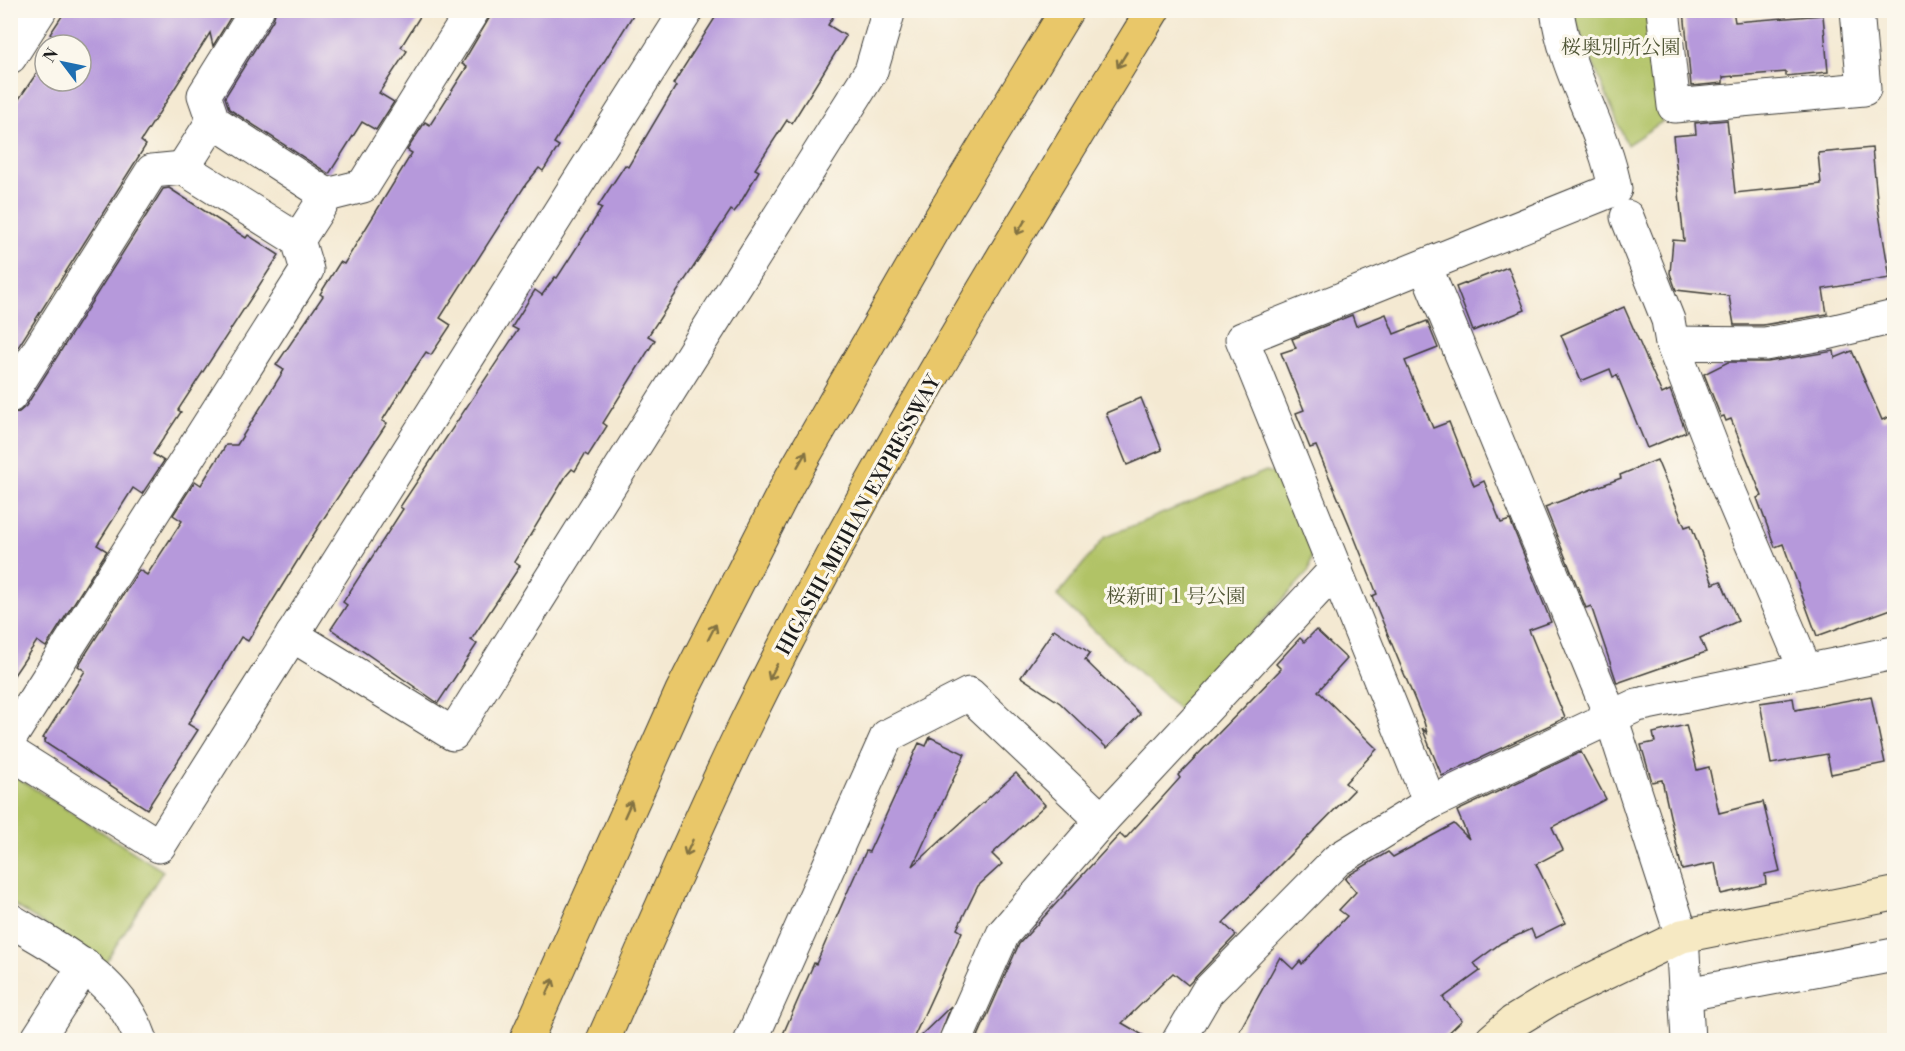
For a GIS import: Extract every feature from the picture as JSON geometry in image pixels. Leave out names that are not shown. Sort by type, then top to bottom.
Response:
[{"type":"highway","points":[[526,1041],[682,691],[789,482],[936,224],[1067,10]]},
{"type":"highway","name":"HIGASHI-MEIHAN EXPRESSWAY","points":[[603,1041],[741,735],[854,516],[997,266],[1153,10]]},
{"type":"street","points":[[257,10],[204,95],[213,121],[327,195]]},
{"type":"street","points":[[298,240],[327,195],[363,186],[472,10]]},
{"type":"street","points":[[10,752],[159,846],[687,10]]},
{"type":"street","points":[[292,635],[453,734],[872,71],[889,10]]},
{"type":"street","points":[[1430,803],[1242,339],[1615,189],[1611,162],[1564,42],[1557,10]]},
{"type":"street","points":[[1663,10],[1674,106],[1864,88],[1857,10]]},
{"type":"street","points":[[10,57],[39,11]]},
{"type":"street","points":[[183,168],[213,121]]},
{"type":"street","points":[[10,396],[152,171],[183,168],[298,240],[307,270],[10,738]]},
{"type":"street","points":[[1627,217],[1668,320],[1672,343],[1728,488],[1806,671]]},
{"type":"street","points":[[1425,266],[1611,717],[1682,936],[1688,1041]]},
{"type":"street","points":[[1672,343],[1765,344],[1827,333],[1894,316]]},
{"type":"street","points":[[956,1041],[1003,934],[1102,820],[1336,569]]},
{"type":"street","points":[[1179,1041],[1207,992],[1337,860],[1430,803],[1637,705],[1894,653]]},
{"type":"street","points":[[751,1041],[887,736],[969,694],[1102,820]]},
{"type":"street","points":[[1492,1041],[1513,1022],[1549,1000],[1682,936],[1894,894]]},
{"type":"street","points":[[10,921],[85,965],[130,1012],[141,1041]]},
{"type":"street","points":[[1687,994],[1894,955]]},
{"type":"street","points":[[37,1041],[85,965]]},
{"type":"green space","name":"桜奥別所公園","points":[[1574,11],[1649,11],[1662,122],[1627,145],[1575,20]]},
{"type":"green space","name":"桜新町１号公園","points":[[1266,471],[1280,475],[1312,553],[1309,571],[1181,711],[1057,596],[1105,537]]},
{"type":"green space","points":[[10,773],[163,871],[105,963],[11,903]]},
{"type":"building","points":[[66,10],[235,10],[213,46],[210,33],[141,141],[146,145],[10,360],[10,112],[33,78],[33,93],[93,93],[93,33],[51,33]]},
{"type":"building","points":[[276,10],[424,10],[401,47],[407,51],[379,93],[394,102],[376,130],[362,122],[329,174],[229,109],[225,97],[273,20]]},
{"type":"building","points":[[494,10],[636,10],[554,143],[559,146],[543,171],[539,168],[526,184],[440,318],[451,325],[431,355],[426,352],[412,373],[382,421],[387,423],[322,521],[248,641],[241,637],[188,724],[198,730],[147,809],[44,742],[46,739],[43,738],[85,671],[78,666],[139,570],[147,575],[182,521],[173,515],[195,481],[201,485],[226,445],[237,445],[284,370],[276,365],[323,296],[320,294],[340,262],[344,264],[412,153],[407,150],[425,122],[430,125],[467,67],[462,64]]},
{"type":"building","points":[[720,10],[837,10],[828,25],[846,36],[792,123],[787,120],[755,169],[759,171],[738,207],[734,212],[731,210],[648,336],[655,340],[603,423],[607,426],[588,456],[585,454],[575,471],[572,469],[566,476],[514,562],[520,566],[471,640],[477,644],[438,703],[331,629],[347,605],[343,602],[403,509],[400,507],[518,330],[512,327],[535,290],[542,295],[555,277],[557,278],[602,208],[598,206],[625,165],[628,167],[676,86],[673,84]]},
{"type":"building","points":[[1684,10],[1733,10],[1735,22],[1823,15],[1828,72],[1786,76],[1786,72],[1723,77],[1723,83],[1691,86]]},
{"type":"building","points":[[1727,120],[1735,193],[1821,184],[1818,153],[1872,148],[1878,208],[1890,278],[1823,289],[1827,314],[1763,325],[1734,325],[1729,296],[1676,290],[1670,273],[1673,240],[1684,241],[1673,136],[1696,134],[1695,123]]},
{"type":"building","points":[[169,188],[246,238],[248,235],[279,255],[178,410],[181,412],[153,454],[164,461],[142,494],[133,488],[97,545],[107,551],[46,647],[37,641],[10,681],[10,415],[26,406],[163,189]]},
{"type":"building","points":[[1508,267],[1525,310],[1473,331],[1456,287]]},
{"type":"building","points":[[1624,307],[1662,394],[1670,390],[1686,432],[1647,448],[1617,375],[1613,377],[1610,369],[1581,381],[1561,335]]},
{"type":"building","points":[[1386,314],[1394,334],[1427,321],[1438,348],[1405,361],[1433,428],[1449,422],[1474,486],[1484,481],[1501,523],[1510,520],[1551,622],[1529,630],[1565,718],[1442,776],[1422,728],[1427,733],[1424,722],[1372,596],[1377,594],[1349,524],[1316,446],[1310,448],[1296,413],[1304,410],[1281,353],[1296,348],[1292,339],[1352,315],[1356,326]]},
{"type":"building","points":[[1834,351],[1835,358],[1852,351],[1882,420],[1894,415],[1894,608],[1817,636],[1783,544],[1775,547],[1757,498],[1762,496],[1731,419],[1726,421],[1724,416],[1721,417],[1704,374],[1728,362],[1768,362]]},
{"type":"building","points":[[1141,398],[1162,450],[1127,465],[1106,413]]},
{"type":"building","points":[[1657,460],[1685,527],[1691,525],[1713,584],[1721,581],[1738,621],[1700,638],[1706,652],[1617,683],[1591,606],[1586,608],[1545,507],[1621,478],[1620,475]]},
{"type":"building","points":[[1054,629],[1090,653],[1085,660],[1140,714],[1107,748],[1060,703],[1021,677]]},
{"type":"building","points":[[1316,630],[1347,659],[1318,691],[1377,749],[1345,783],[1354,790],[1223,923],[1236,935],[1188,985],[1173,973],[1122,1023],[1153,1041],[976,1041],[1019,944],[1120,834],[1125,839],[1180,778],[1178,775],[1281,669],[1276,664],[1300,638],[1304,642]]},
{"type":"building","points":[[1871,696],[1885,763],[1831,774],[1827,754],[1771,764],[1760,703],[1793,698],[1795,710]]},
{"type":"building","points":[[1686,725],[1697,770],[1709,767],[1719,813],[1763,802],[1780,871],[1765,874],[1766,884],[1721,894],[1715,863],[1682,870],[1662,780],[1652,782],[1641,745],[1655,742],[1653,733]]},
{"type":"building","points":[[930,737],[965,754],[913,866],[1016,773],[1045,805],[992,854],[1002,864],[978,886],[957,929],[962,932],[912,1041],[780,1041],[866,851],[869,852],[919,743],[926,746]]},
{"type":"building","points":[[1581,752],[1606,799],[1552,827],[1563,850],[1536,864],[1565,923],[1535,938],[1531,929],[1501,943],[1474,963],[1480,971],[1443,998],[1462,1020],[1440,1041],[1234,1041],[1280,957],[1293,969],[1300,961],[1302,964],[1347,916],[1339,910],[1356,892],[1345,879],[1349,875],[1388,852],[1393,857],[1454,824],[1469,839],[1457,811]]},
{"type":"building","points":[[951,1006],[938,1041],[915,1041]]}]
